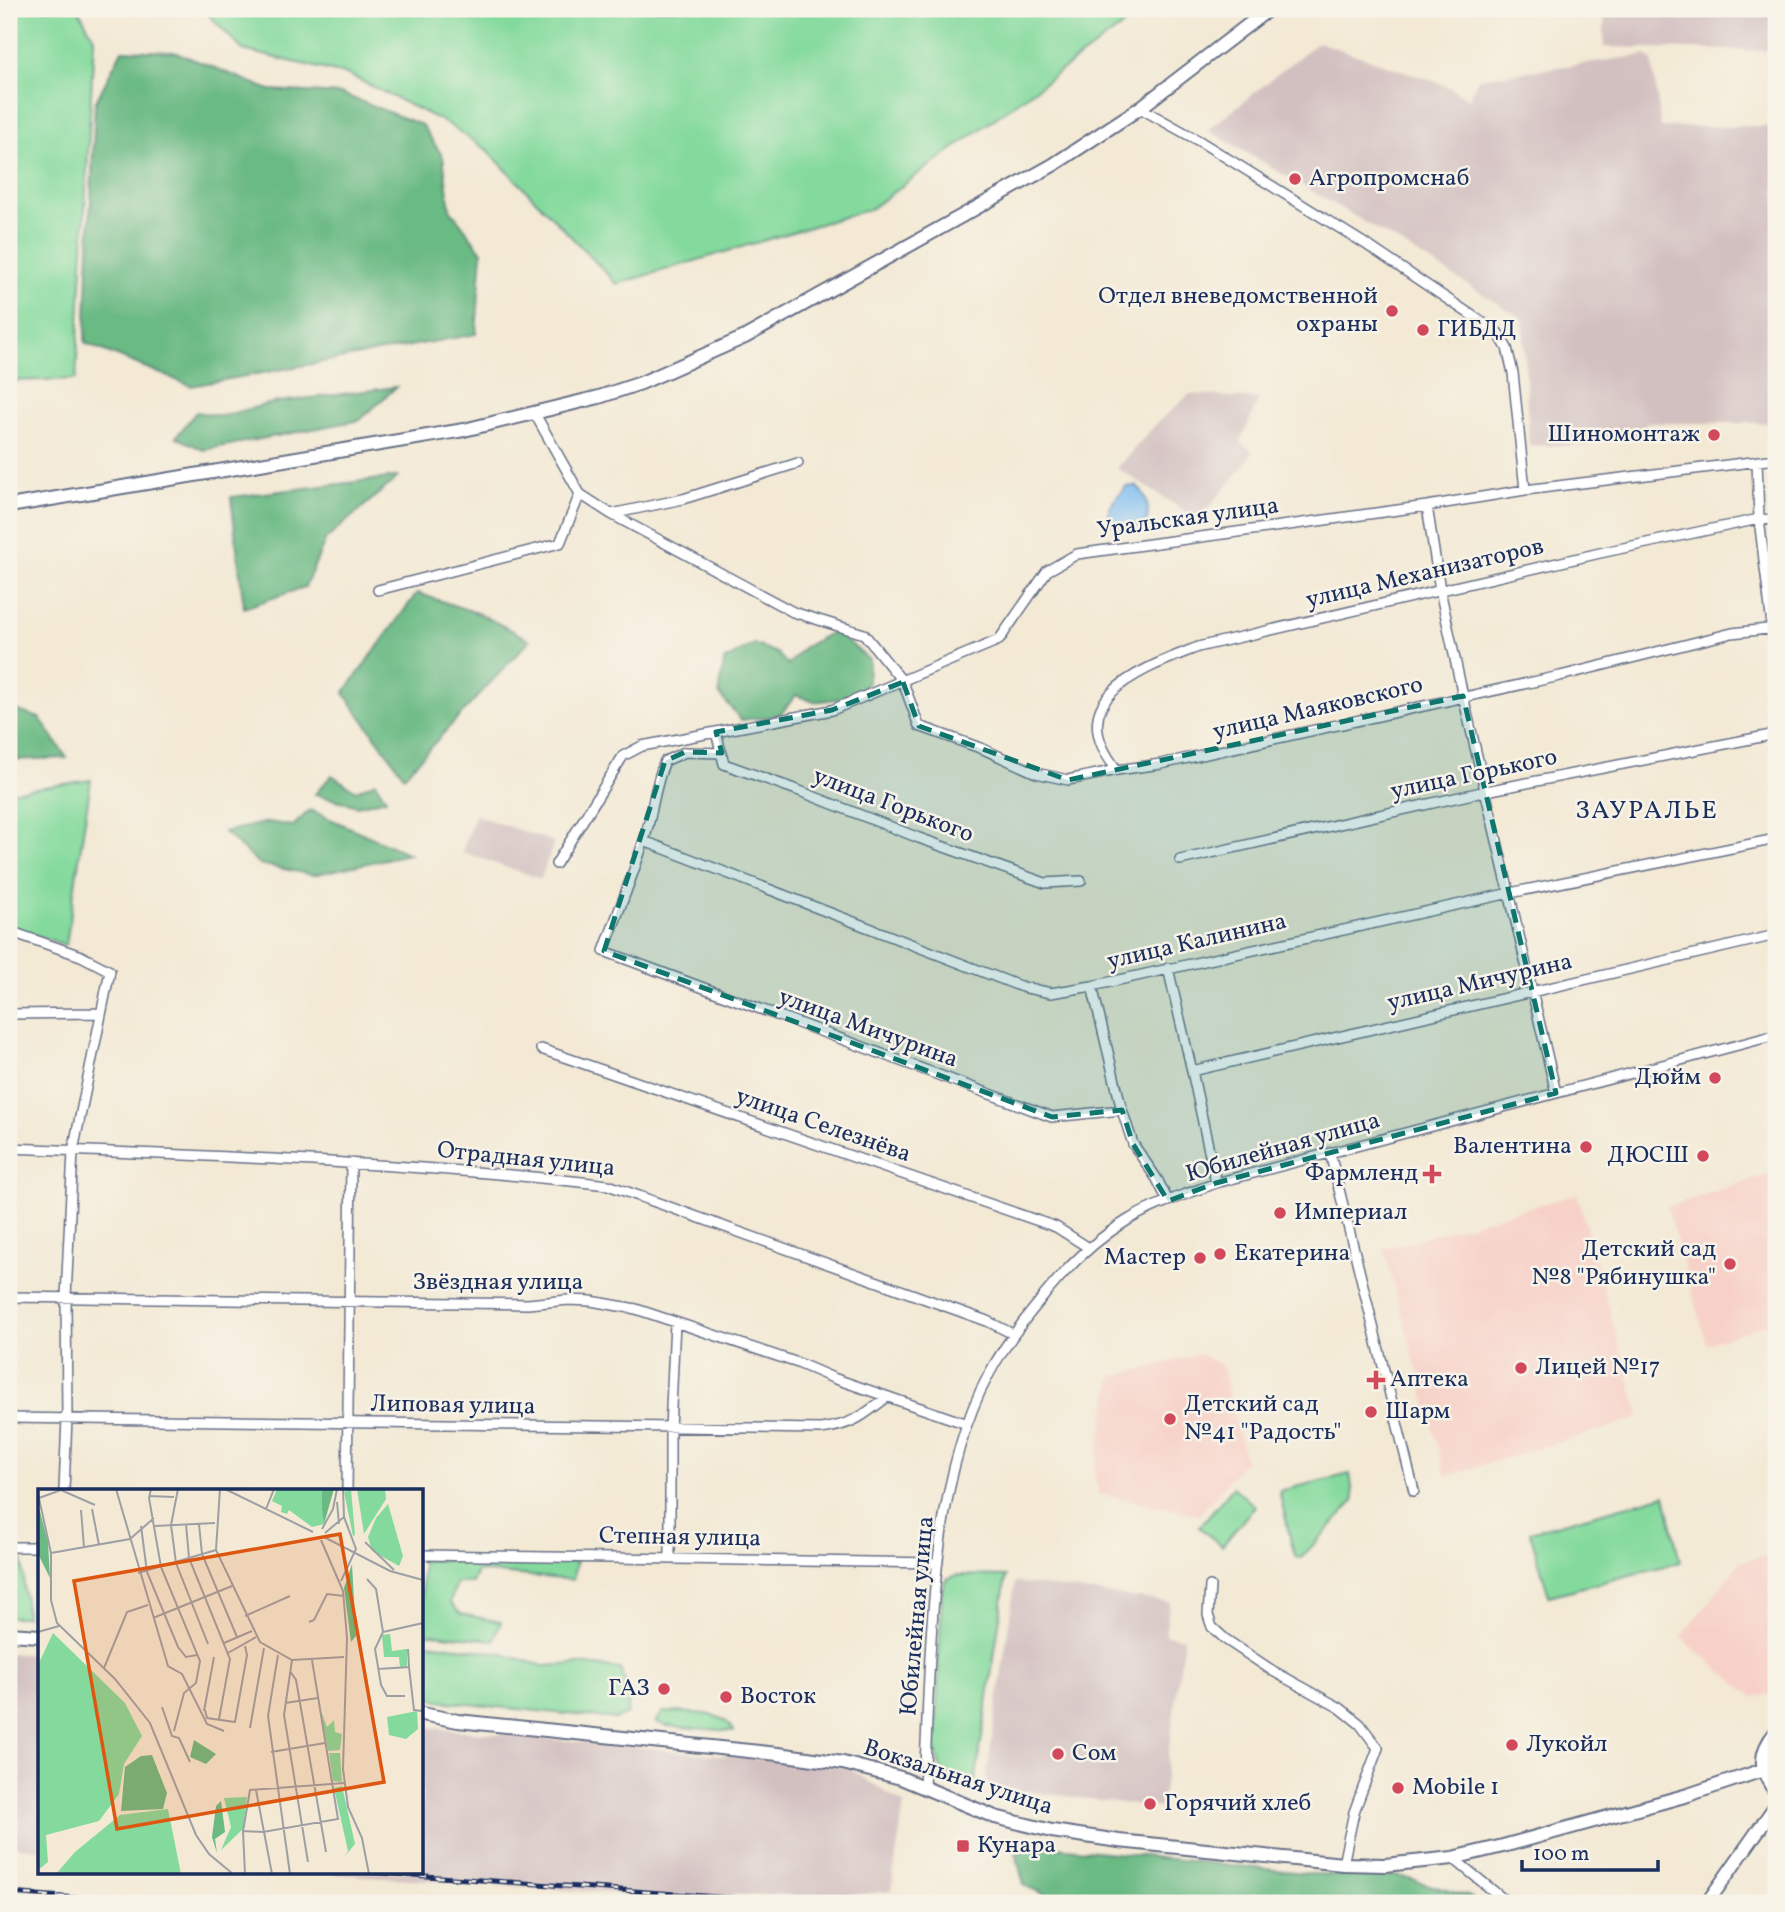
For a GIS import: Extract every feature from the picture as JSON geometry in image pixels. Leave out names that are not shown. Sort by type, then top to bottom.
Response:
[{"type":"main road","points":[[9,506],[450,432],[534,414],[640,383],[745,337],[1053,165],[1140,108],[1269,9]]},
{"type":"main road","points":[[9,1634],[38,1636]]},
{"type":"main road","name":"Вокзальная улица","points":[[424,1714],[458,1721],[843,1763],[924,1786],[995,1817],[1052,1831],[1132,1843],[1343,1864],[1385,1865],[1453,1858],[1688,1795],[1763,1770]]},
{"type":"main road","points":[[1776,1732],[1767,1745],[1763,1759],[1766,1782],[1776,1792]]},
{"type":"main road","points":[[1707,1903],[1776,1805]]},
{"type":"street","points":[[1140,108],[1201,142],[1367,245],[1498,333],[1507,348],[1514,373],[1525,490]]},
{"type":"street","points":[[378,590],[560,543],[580,494],[534,414]]},
{"type":"street","name":"Уральская улица","points":[[556,864],[623,756],[642,746],[832,710],[999,640],[1047,571],[1077,554],[1525,490],[1776,459]]},
{"type":"street","points":[[1757,461],[1759,519],[1776,658]]},
{"type":"street","points":[[611,514],[684,499],[798,463]]},
{"type":"street","name":"улица Маяковского","points":[[580,494],[611,514],[793,612],[864,634],[903,682],[919,726],[983,749],[1036,773],[1068,780],[1161,764],[1560,676],[1732,633],[1774,627]]},
{"type":"street","points":[[1427,506],[1440,590],[1463,696],[1556,1093]]},
{"type":"street","name":"улица Механизаторов","points":[[1117,770],[1100,744],[1096,729],[1102,708],[1114,688],[1143,669],[1198,647],[1759,519],[1776,520]]},
{"type":"street","points":[[644,841],[654,807],[657,779],[665,761],[685,752],[722,753],[716,732]]},
{"type":"street","name":"улица Горького","points":[[1180,860],[1486,791],[1776,734]]},
{"type":"street","name":"улица Горького","points":[[722,753],[724,764],[997,867],[1045,883],[1081,881]]},
{"type":"street","name":"улица Калинина","points":[[644,841],[1022,987],[1051,993],[1510,893],[1776,839]]},
{"type":"street","name":"улица Мичурина","points":[[644,841],[604,951],[1052,1117],[1122,1111]]},
{"type":"street","points":[[9,931],[81,956],[110,971],[73,1151],[66,1297],[67,1419],[64,1489]]},
{"type":"street","name":"улица Мичурина","points":[[1192,1071],[1776,935]]},
{"type":"street","points":[[1168,968],[1216,1183]]},
{"type":"street","points":[[1092,986],[1122,1111],[1133,1144],[1157,1179],[1168,1201]]},
{"type":"street","points":[[9,1014],[100,1013]]},
{"type":"street","name":"Юбилейная улица","points":[[924,1786],[938,1563],[954,1467],[967,1424],[987,1377],[1013,1334],[1055,1281],[1089,1248],[1129,1220],[1168,1201],[1216,1183],[1776,1035]]},
{"type":"street","name":"улица Селезнёва","points":[[541,1049],[1056,1227],[1089,1248]]},
{"type":"street","name":"Отрадная улица","points":[[9,1148],[351,1164],[608,1185],[987,1321],[1013,1334]]},
{"type":"street","points":[[1330,1153],[1414,1491]]},
{"type":"street","points":[[347,1489],[351,1164]]},
{"type":"street","name":"Звёздная улица","points":[[9,1297],[528,1304],[591,1301],[636,1309],[798,1363],[833,1378],[967,1424]]},
{"type":"street","points":[[670,1557],[670,1429],[675,1322]]},
{"type":"street","name":"Липовая улица","points":[[9,1418],[821,1429],[844,1426],[887,1396]]},
{"type":"street","points":[[9,1547],[38,1547]]},
{"type":"street","name":"Степная улица","points":[[424,1555],[938,1563]]},
{"type":"street","points":[[1210,1586],[1208,1615],[1212,1627],[1273,1671],[1340,1708],[1360,1724],[1378,1748],[1354,1812],[1343,1864]]},
{"type":"street","points":[[1453,1858],[1508,1903]]},
{"type":"highlighted area","points":[[903,682],[919,726],[1068,780],[1463,696],[1556,1093],[1216,1183],[1168,1201],[1133,1144],[1122,1110],[1052,1117],[604,951],[665,761],[685,752],[722,753],[716,732],[832,710]]},
{"type":"shaded area","points":[[1604,9],[1776,9],[1776,51],[1604,47]]},
{"type":"shaded area","points":[[1318,42],[1445,85],[1469,99],[1479,78],[1645,55],[1652,60],[1661,127],[1776,126],[1776,423],[1645,423],[1645,439],[1592,439],[1591,446],[1529,445],[1523,319],[1208,130]]},
{"type":"shaded area","points":[[1190,394],[1259,399],[1240,442],[1253,451],[1211,505],[1194,517],[1117,468],[1158,422]]},
{"type":"shaded area","points":[[475,815],[554,842],[541,879],[462,852]]},
{"type":"shaded area","name":"Детский сад №8 \"Рябинушка\"","points":[[1776,1172],[1776,1321],[1707,1344],[1667,1207]]},
{"type":"shaded area","name":"Лицей №17","points":[[1577,1194],[1640,1418],[1446,1476],[1384,1249]]},
{"type":"shaded area","name":"Детский сад №41 \"Радость\"","points":[[1201,1354],[1223,1367],[1245,1461],[1199,1515],[1099,1494],[1094,1473],[1112,1377]]},
{"type":"shaded area","points":[[1776,1553],[1776,1693],[1753,1697],[1681,1638],[1740,1562]]},
{"type":"shaded area","points":[[1015,1582],[1170,1602],[1165,1635],[1184,1638],[1161,1808],[985,1786]]},
{"type":"shaded area","points":[[9,1653],[38,1655],[38,1849],[9,1846]]},
{"type":"shaded area","points":[[424,1727],[847,1767],[904,1804],[891,1891],[822,1898],[818,1901],[799,1900],[788,1895],[733,1895],[732,1901],[336,1874],[424,1874]]},
{"type":"green space","points":[[9,9],[78,9],[94,38],[76,379],[9,381]]},
{"type":"green space","points":[[203,9],[1146,9],[870,209],[617,284],[487,150],[446,123],[349,75],[243,50]]},
{"type":"green space","points":[[122,50],[175,52],[270,90],[342,94],[422,125],[443,157],[450,209],[482,252],[476,334],[191,386],[85,343],[95,103]]},
{"type":"green space","points":[[396,387],[360,420],[203,450],[176,437],[196,412],[222,416],[272,403]]},
{"type":"green space","points":[[398,477],[326,539],[305,587],[244,608],[231,497]]},
{"type":"green space","points":[[417,593],[480,614],[530,640],[404,776],[344,693]]},
{"type":"green space","points":[[832,632],[845,639],[869,660],[868,683],[851,697],[814,702],[796,695],[779,716],[741,720],[719,694],[724,661],[754,644],[777,653],[788,665],[803,648]]},
{"type":"green space","points":[[9,708],[40,718],[67,758],[9,760]]},
{"type":"green space","points":[[332,775],[356,791],[375,782],[386,799],[357,806],[315,794]]},
{"type":"green space","points":[[91,780],[66,945],[9,927],[9,792]]},
{"type":"green space","points":[[310,810],[409,854],[313,875],[259,864],[224,832],[268,822],[293,826]]},
{"type":"green space","points":[[1350,1474],[1354,1501],[1301,1558],[1295,1557],[1279,1491]]},
{"type":"green space","points":[[1233,1487],[1255,1506],[1222,1546],[1199,1527]]},
{"type":"green space","points":[[1665,1495],[1680,1562],[1549,1596],[1530,1532]]},
{"type":"green space","points":[[9,1556],[22,1556],[26,1617],[9,1617]]},
{"type":"green space","points":[[424,1560],[576,1562],[573,1580],[477,1571],[472,1583],[456,1583],[450,1603],[461,1614],[501,1622],[494,1640],[424,1633]]},
{"type":"green space","points":[[957,1575],[1006,1576],[975,1784],[942,1772],[935,1749],[942,1592],[946,1579]]},
{"type":"green space","points":[[424,1644],[499,1653],[543,1666],[578,1664],[620,1669],[629,1691],[628,1714],[616,1719],[439,1701],[424,1695]]},
{"type":"green space","points":[[663,1712],[713,1716],[729,1724],[734,1731],[666,1726],[656,1722]]},
{"type":"green space","points":[[1047,1846],[1314,1874],[1399,1876],[1470,1897],[1478,1903],[1176,1903],[1055,1899],[1024,1885],[1016,1853]]},
{"type":"water","points":[[1137,486],[1147,504],[1145,525],[1127,529],[1109,522],[1110,507],[1115,499],[1126,487]]},
{"type":"railway","points":[[399,1874],[798,1903]]},
{"type":"railway","points":[[9,1893],[147,1903]]},
{"type":"place","name":"Агропромснаб","points":[[1295,179]]},
{"type":"place","name":"Отдел вневедомственной охраны","points":[[1392,311]]},
{"type":"place","name":"ГИБДД","points":[[1423,330]]},
{"type":"place","name":"Шиномонтаж","points":[[1714,435]]},
{"type":"place","name":"Дюйм","points":[[1715,1078]]},
{"type":"place","name":"Валентина","points":[[1586,1147]]},
{"type":"place","name":"ДЮСШ","points":[[1703,1156]]},
{"type":"place","name":"Фармленд","points":[[1432,1174]]},
{"type":"place","name":"Империал","points":[[1280,1213]]},
{"type":"place","name":"Екатерина","points":[[1220,1254]]},
{"type":"place","name":"Мастер","points":[[1200,1258]]},
{"type":"place","name":"Детский сад №8 \"Рябинушка\"","points":[[1730,1264]]},
{"type":"place","name":"Лицей №17","points":[[1521,1368]]},
{"type":"place","name":"Аптека","points":[[1376,1380]]},
{"type":"place","name":"Шарм","points":[[1371,1412]]},
{"type":"place","name":"Детский сад №41 \"Радость\"","points":[[1170,1419]]},
{"type":"place","name":"ГАЗ","points":[[664,1689]]},
{"type":"place","name":"Восток","points":[[726,1697]]},
{"type":"place","name":"Лукойл","points":[[1512,1745]]},
{"type":"place","name":"Сом","points":[[1058,1754]]},
{"type":"place","name":"Mobile 1","points":[[1398,1788]]},
{"type":"place","name":"Горячий хлеб","points":[[1150,1804]]},
{"type":"place","name":"Кунара","points":[[963,1846]]},
{"type":"district","name":"ЗАУРАЛЬЕ","points":[[1647,811]]}]
